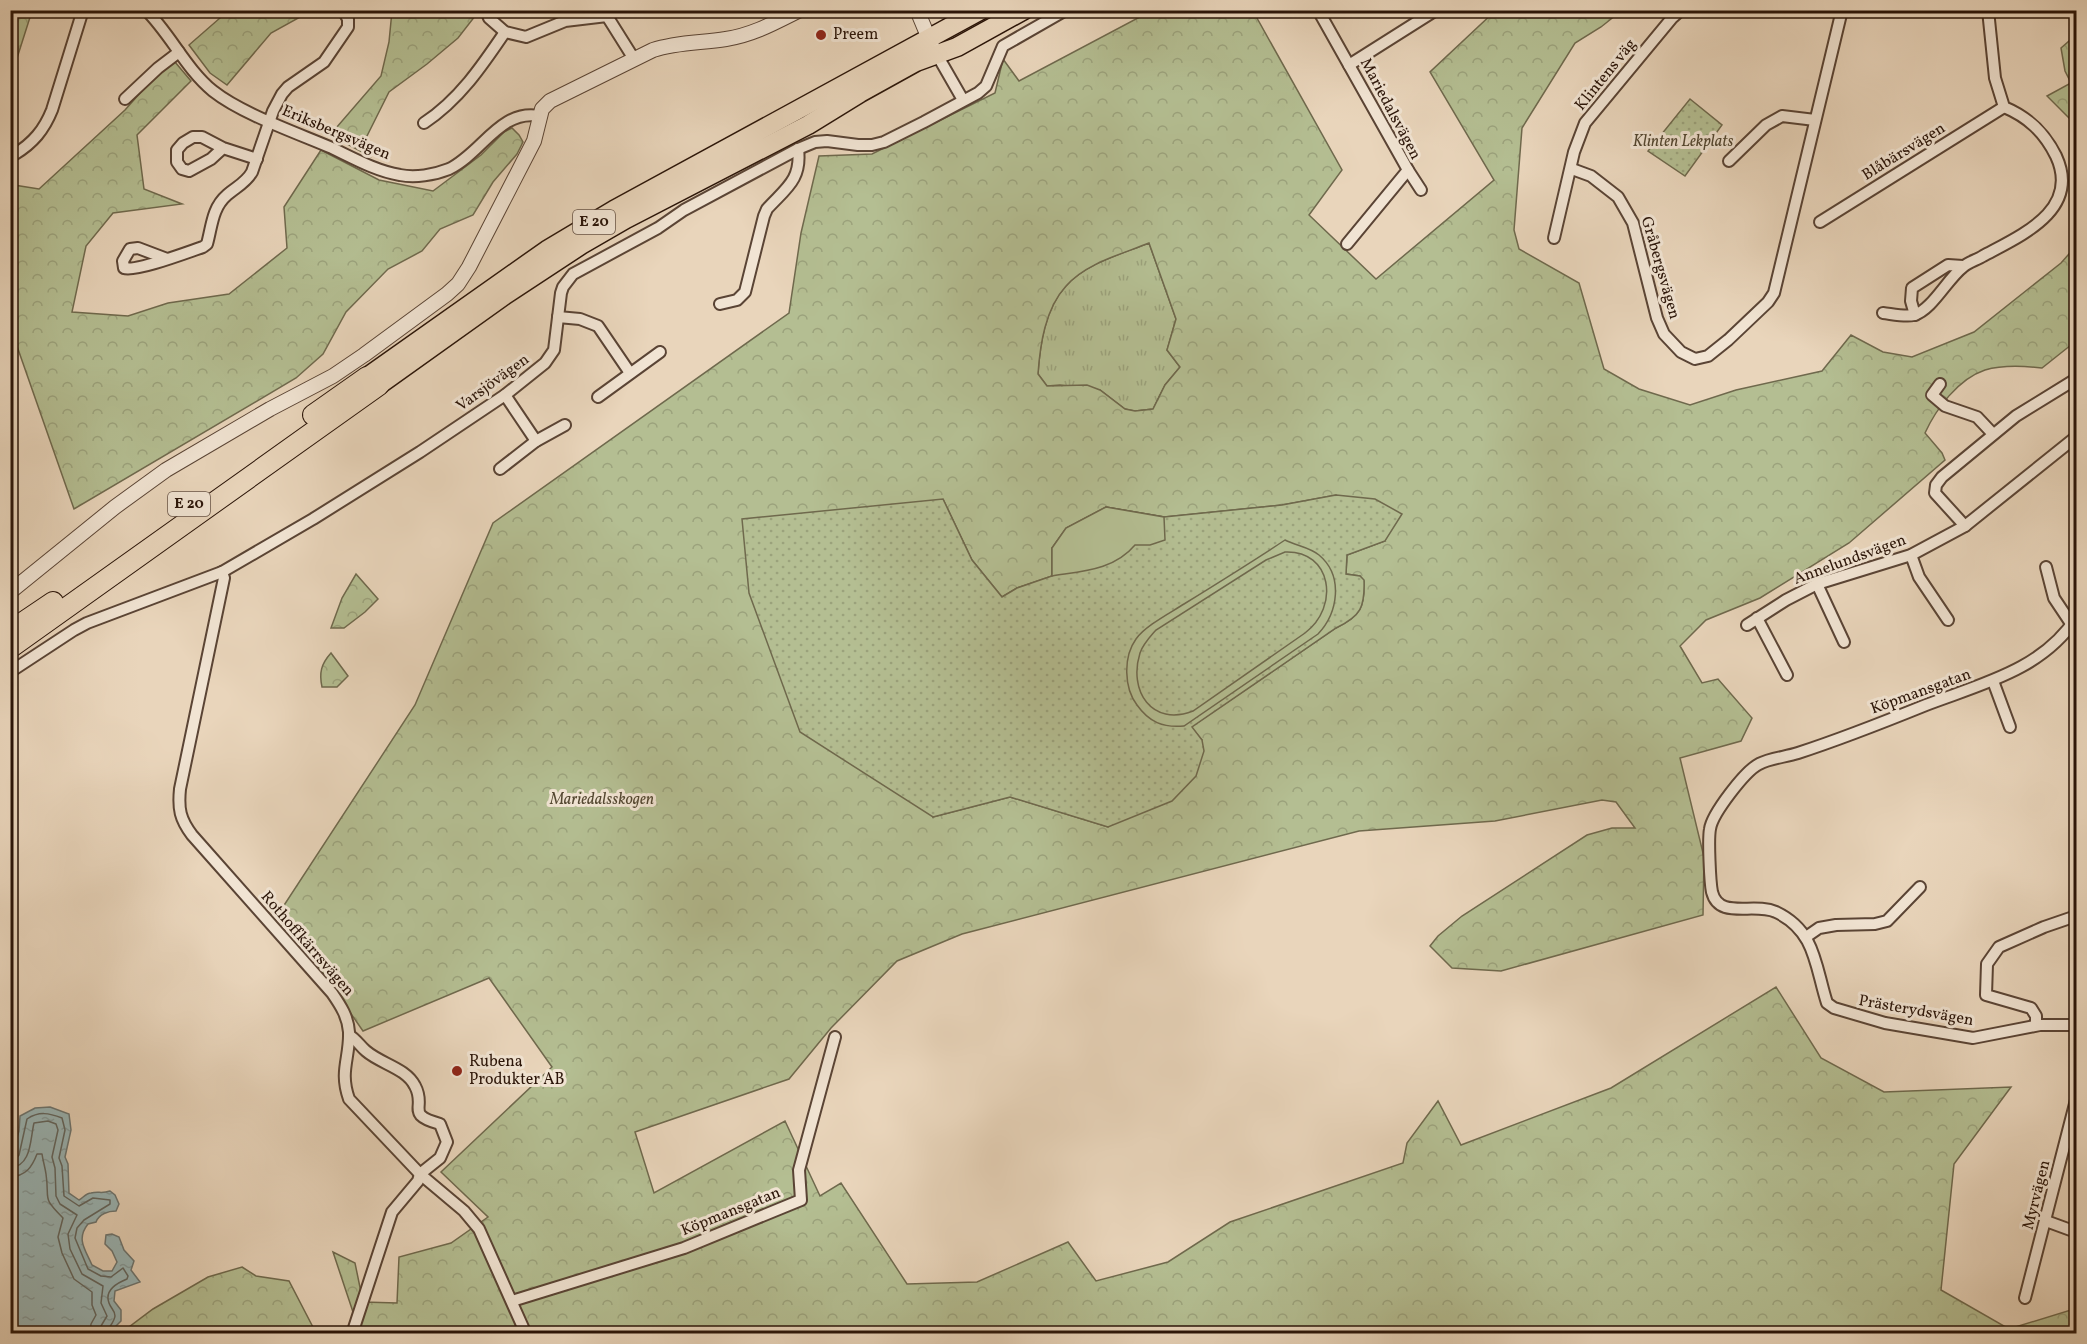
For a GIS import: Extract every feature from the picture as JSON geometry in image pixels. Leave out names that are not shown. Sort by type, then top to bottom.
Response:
[{"type":"highway","name":"E 20","points":[[10,648],[547,250],[585,227],[932,46],[981,10]]},
{"type":"highway","name":"E 20","points":[[932,46],[957,46],[1024,10]]},
{"type":"highway","name":"E 20","points":[[10,631],[373,381]]},
{"type":"street","points":[[15,154],[29,145],[46,126],[83,10]]},
{"type":"street","name":"Eriksbergsvägen","points":[[146,10],[200,79],[213,90],[238,106],[382,170],[411,176],[441,172],[470,156],[515,116],[532,114],[539,116]]},
{"type":"street","points":[[167,259],[203,248],[207,244],[213,214],[226,195],[248,179],[282,94],[288,87],[317,68],[334,50],[349,21],[343,10]]},
{"type":"street","points":[[486,10],[489,18],[505,32],[526,37],[565,21],[608,13],[634,59]]},
{"type":"street","points":[[10,592],[115,507],[166,470],[346,367],[458,284],[534,141],[539,116],[550,100],[634,59],[670,45],[728,39],[757,31],[800,10]]},
{"type":"street","points":[[916,10],[932,46],[963,100]]},
{"type":"street","name":"Varsjövägen","points":[[10,672],[87,623],[222,572],[313,519],[505,395],[550,357],[554,350],[563,287],[573,274],[657,228],[684,210],[798,149],[815,142],[827,141],[858,145],[884,142],[978,93],[986,86],[1003,46],[1066,10]]},
{"type":"street","name":"Mariedalsvägen","points":[[1318,10],[1408,170],[1347,244]]},
{"type":"street","points":[[1349,65],[1436,10]]},
{"type":"street","name":"Klintens väg","points":[[1554,238],[1572,169],[1574,152],[1585,123],[1681,10]]},
{"type":"street","name":"Gråbergsvägen","points":[[1572,169],[1591,176],[1618,197],[1633,223],[1657,318],[1664,334],[1681,352],[1695,359],[1708,356],[1728,340],[1774,293],[1842,10]]},
{"type":"street","points":[[1883,313],[1915,315],[1926,307],[1963,266],[2017,238],[2056,206],[2063,183],[2060,165],[2050,143],[2036,125],[2019,113],[2004,107],[1995,78],[1988,10]]},
{"type":"street","points":[[424,123],[438,114],[477,74],[505,32]]},
{"type":"street","points":[[125,99],[179,52]]},
{"type":"street","name":"Blåbärsvägen","points":[[1820,222],[2004,107]]},
{"type":"street","points":[[1729,161],[1766,125],[1782,116],[1815,120]]},
{"type":"street","points":[[223,148],[257,159]]},
{"type":"street","points":[[720,304],[737,300],[745,292],[764,216],[767,209],[796,176],[799,168],[798,149]]},
{"type":"street","points":[[1408,170],[1421,190]]},
{"type":"street","points":[[1915,315],[1911,301],[1912,288],[1948,265],[1963,266]]},
{"type":"street","points":[[558,317],[580,319],[598,326],[630,373]]},
{"type":"street","points":[[598,397],[660,352]]},
{"type":"street","points":[[1965,526],[1935,493],[1936,485],[1942,477],[2016,416],[2076,379]]},
{"type":"street","points":[[1940,384],[1932,395],[1945,406],[1977,417],[1993,434]]},
{"type":"street","points":[[505,395],[536,441]]},
{"type":"street","points":[[500,469],[536,441],[565,425]]},
{"type":"street","name":"Annelundsvägen","points":[[1747,625],[1786,600],[1817,584],[1911,555],[1965,526],[2076,437]]},
{"type":"street","points":[[1911,555],[1919,577],[1948,620]]},
{"type":"street","points":[[2046,567],[2054,598],[2075,624]]},
{"type":"street","name":"Rothoffkärrsvägen","points":[[222,572],[224,578],[180,789],[178,810],[192,835],[332,993],[344,1010],[349,1035],[344,1085],[349,1099],[420,1174],[464,1211],[479,1229],[526,1334]]},
{"type":"street","points":[[1817,584],[1844,642]]},
{"type":"street","points":[[1757,618],[1787,675]]},
{"type":"street","name":"Köpmansgatan","points":[[1758,765],[1798,753],[1994,681],[2018,670],[2043,654],[2075,624]]},
{"type":"street","points":[[1994,681],[2010,727]]},
{"type":"street","name":"Prästerydsvägen","points":[[1758,765],[1732,790],[1712,822],[1709,840],[1713,895],[1717,903],[1729,909],[1757,908],[1773,911],[1796,925],[1806,937],[1813,951],[1827,1003],[1840,1011],[1885,1023],[1973,1038],[2036,1025],[2076,1025]]},
{"type":"street","points":[[1806,937],[1820,928],[1887,921],[1920,887]]},
{"type":"street","points":[[2036,1025],[2036,1016],[2031,1008],[1986,995],[1987,963],[1999,947],[2076,916]]},
{"type":"street","points":[[349,1035],[355,1038],[366,1051],[408,1077],[418,1093],[418,1112],[423,1119],[440,1124],[447,1142],[440,1158],[420,1174],[418,1181],[392,1212],[352,1334]]},
{"type":"street","name":"Köpmansgatan","points":[[512,1301],[684,1248],[801,1200],[799,1170],[835,1037]]},
{"type":"street","name":"Myrvägen","points":[[2025,1298],[2076,1100]]},
{"type":"street","points":[[2046,1221],[2076,1232]]},
{"type":"green space","points":[[10,11],[32,11],[11,77]]},
{"type":"green space","points":[[228,11],[311,11],[271,33],[227,85],[210,73],[189,45]]},
{"type":"green space","points":[[392,11],[479,11],[458,38],[389,92],[364,142],[370,156],[330,135],[381,76],[389,42]]},
{"type":"green space","name":"Mariedalsskogen","points":[[1151,11],[1253,11],[1342,170],[1309,215],[1376,279],[1494,180],[1430,72],[1495,11],[1621,11],[1575,43],[1522,128],[1514,230],[1519,249],[1579,283],[1604,369],[1639,389],[1690,405],[1736,390],[1822,371],[1851,335],[1883,352],[1912,357],[1974,332],[2061,263],[2076,246],[2076,341],[2042,368],[2014,366],[1992,368],[1966,380],[1935,414],[1925,433],[1945,460],[1849,543],[1760,598],[1706,620],[1680,646],[1702,683],[1718,679],[1752,718],[1741,741],[1680,758],[1704,857],[1703,915],[1501,971],[1452,968],[1430,946],[1438,936],[1462,916],[1587,835],[1612,828],[1635,828],[1616,802],[1602,800],[1495,821],[1359,831],[962,934],[897,961],[831,1028],[789,1079],[635,1132],[654,1193],[785,1121],[820,1196],[841,1183],[907,1284],[977,1282],[1068,1242],[1096,1281],[1168,1262],[1230,1222],[1403,1163],[1407,1143],[1438,1101],[1461,1145],[1611,1088],[1776,987],[1821,1058],[1884,1092],[2011,1087],[1954,1164],[1941,1290],[2009,1329],[2074,1309],[2076,1310],[2076,1333],[360,1333],[333,1252],[355,1263],[363,1302],[397,1303],[399,1257],[451,1243],[488,1217],[441,1172],[552,1067],[489,978],[363,1031],[324,975],[277,916],[415,705],[493,523],[789,313],[801,233],[819,156],[872,154],[995,93],[1003,59],[1019,81]],"holes":[[[1149,243],[1176,319],[1167,350],[1180,367],[1165,385],[1153,409],[1135,411],[1125,409],[1100,390],[1087,385],[1047,386],[1038,374],[1040,351],[1048,316],[1059,295],[1074,278],[1094,265]],[[1336,495],[1385,541],[1347,555],[1346,574],[1360,576],[1364,581],[1364,598],[1360,610],[1351,619],[1191,727],[1202,740],[1108,827],[1010,797],[933,817],[943,499],[972,560],[1002,597],[1017,588],[1052,576],[1052,548],[1106,507],[1164,517],[1282,505]]]},
{"type":"green space","points":[[2076,35],[2076,125],[2047,96],[2071,83],[2065,71],[2061,48]]},
{"type":"green space","points":[[175,62],[191,81],[137,135],[144,189],[182,204],[113,213],[86,246],[72,312],[128,316],[168,303],[229,294],[287,248],[284,207],[321,150],[379,180],[433,191],[481,155],[504,132],[512,128],[523,142],[517,154],[493,182],[473,215],[440,229],[422,251],[388,269],[346,312],[323,354],[296,378],[74,509],[11,329],[10,181],[14,185],[39,189],[125,110],[156,75]]},
{"type":"green space","name":"Klinten Lekplats","points":[[1690,99],[1722,125],[1685,176],[1648,151]]},
{"type":"green space","points":[[1149,243],[1176,319],[1167,350],[1180,367],[1165,385],[1153,409],[1135,411],[1125,409],[1100,390],[1060,385],[1047,386],[1038,374],[1040,351],[1048,316],[1059,295],[1074,278],[1094,265]]},
{"type":"green space","points":[[1336,495],[1375,499],[1402,514],[1385,541],[1347,555],[1346,574],[1360,576],[1364,580],[1364,597],[1360,610],[1351,619],[1192,727],[1202,740],[1204,751],[1196,776],[1172,801],[1108,827],[1010,797],[933,817],[800,732],[749,593],[742,519],[943,499],[972,560],[1002,597],[1017,588],[1052,576],[1052,548],[1066,528],[1106,507],[1164,517],[1282,505]]},
{"type":"green space","points":[[1106,507],[1164,517],[1165,540],[1150,545],[1135,545],[1118,560],[1097,568],[1052,576],[1052,548],[1066,528]]},
{"type":"green space","points":[[1285,540],[1315,552],[1332,573],[1335,584],[1334,605],[1330,616],[1318,634],[1184,726],[1163,725],[1146,716],[1133,698],[1128,681],[1127,663],[1136,639],[1158,620]],"holes":[[[1285,552],[1301,554],[1313,560],[1321,570],[1326,582],[1323,609],[1316,622],[1305,633],[1193,711],[1178,715],[1155,710],[1141,692],[1137,680],[1137,667],[1141,650],[1156,630],[1266,560]]]},
{"type":"green space","points":[[356,574],[378,599],[344,628],[331,628],[342,598]]},
{"type":"green space","points":[[331,653],[348,676],[337,687],[322,687],[322,669]]},
{"type":"green space","points":[[242,1267],[256,1276],[289,1281],[316,1333],[121,1333],[153,1309],[208,1277]]},
{"type":"water","points":[[50,1107],[69,1114],[71,1130],[65,1157],[68,1164],[69,1193],[79,1200],[89,1193],[110,1191],[115,1195],[119,1204],[116,1211],[107,1212],[84,1229],[83,1244],[92,1265],[103,1271],[112,1271],[117,1262],[112,1251],[105,1244],[106,1235],[112,1234],[119,1237],[124,1250],[134,1261],[131,1270],[140,1282],[115,1291],[114,1301],[121,1310],[121,1321],[109,1333],[11,1333],[10,1161],[19,1131],[20,1116],[35,1108]]},
{"type":"place","name":"Preem","points":[[821,35]]},
{"type":"place","name":"Rubena Produkter AB","points":[[457,1071]]}]
